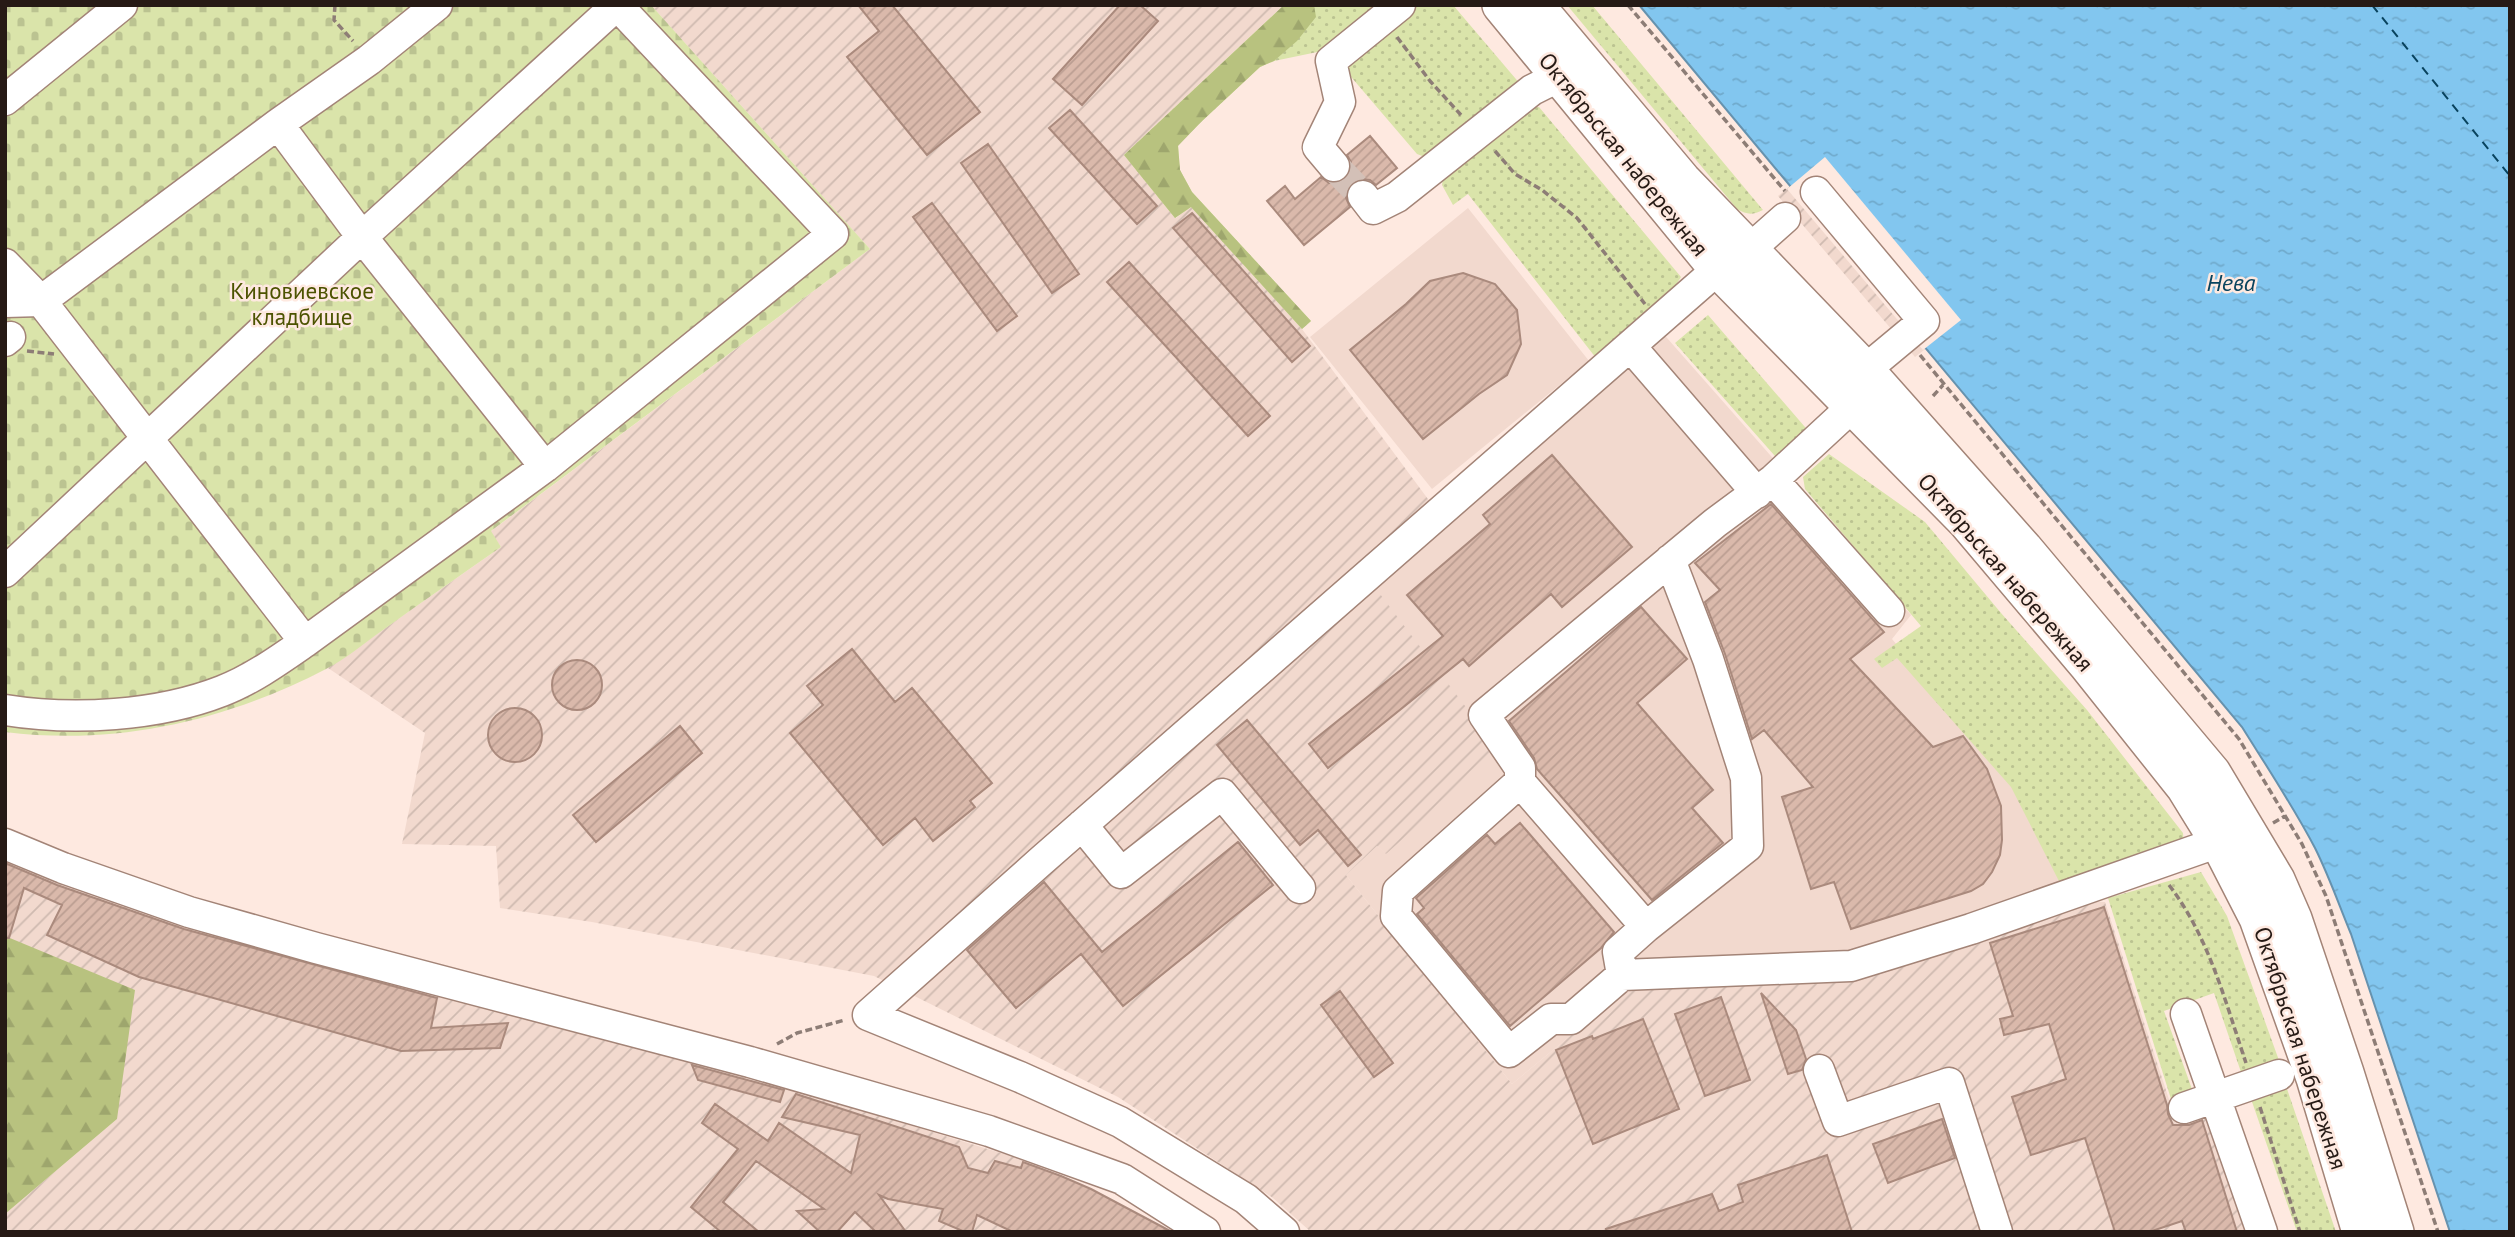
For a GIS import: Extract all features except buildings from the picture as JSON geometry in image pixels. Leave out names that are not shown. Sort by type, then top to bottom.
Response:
[{"type":"main road","name":"Октябрьская набережная","points":[[1501,5],[1718,270],[1968,522],[2079,654],[2185,787],[2219,842],[2258,918],[2315,1079],[2361,1232]]},
{"type":"main road","name":"Октябрьская набережная","points":[[1535,5],[1682,180],[1865,370],[2024,549],[2212,773],[2276,880],[2293,919],[2395,1232]]},
{"type":"street","points":[[5,100],[122,5]]},
{"type":"street","points":[[5,302],[41,301],[278,124],[369,60],[436,5]]},
{"type":"street","points":[[5,572],[362,237],[617,5],[833,234],[545,467],[272,664],[225,691],[180,705],[126,712],[64,715],[5,710]]},
{"type":"street","points":[[1334,166],[1318,146],[1340,102],[1331,61],[1392,12]]},
{"type":"street","points":[[1363,196],[1373,209],[1397,197],[1532,90],[1560,76]]},
{"type":"street","points":[[278,124],[362,237],[545,467]]},
{"type":"street","points":[[1816,192],[1924,321],[1865,370]]},
{"type":"street","points":[[1750,249],[1785,204]]},
{"type":"street","points":[[5,264],[41,301],[305,642]]},
{"type":"street","points":[[1284,1232],[1246,1199],[1120,1122],[1020,1077],[868,1015],[1718,270]]},
{"type":"street","points":[[1631,347],[1889,611]]},
{"type":"street","points":[[1646,927],[1520,782],[1520,768],[1484,715],[1715,523],[1765,486],[1853,405]]},
{"type":"street","points":[[1622,975],[1618,952],[1748,846],[1746,778],[1708,659],[1670,560]]},
{"type":"street","points":[[1520,782],[1398,891],[1396,916],[1508,1052],[1551,1019],[1570,1019],[1622,975],[1851,966],[1971,929],[2219,842]]},
{"type":"street","points":[[1082,825],[1121,873],[1222,794],[1300,888]]},
{"type":"street","points":[[5,844],[63,869],[189,912],[750,1062],[989,1131],[1122,1179],[1205,1232]]},
{"type":"street","points":[[2186,1014],[2262,1232]]},
{"type":"street","points":[[1819,1070],[1838,1121],[1949,1083],[1997,1232]]},
{"type":"street","points":[[2184,1108],[2266,1080]]},
{"type":"path","points":[[335,5],[334,20],[369,60]]},
{"type":"path","points":[[1628,5],[1785,204]]},
{"type":"path","points":[[1392,12],[1430,81],[1515,174],[1542,190],[1577,218],[1638,293],[1658,323]]},
{"type":"path","points":[[8,339],[29,352],[52,355],[74,345]]},
{"type":"path","points":[[1933,396],[1944,384]]},
{"type":"path","points":[[2273,823],[2285,816]]},
{"type":"path","points":[[2154,863],[2188,909],[2266,1080],[2300,1232]]},
{"type":"path","points":[[750,1062],[764,1050],[797,1033],[868,1015]]},
{"type":"shaded area","points":[[651,5],[1284,5],[1124,155],[1176,218],[1191,206],[1302,329],[1445,522],[1374,586],[1500,752],[1386,854],[1377,846],[1346,875],[1512,1084],[1628,988],[1860,979],[2079,901],[2105,902],[2175,1118],[2208,1114],[2245,1232],[1311,1232],[1273,1198],[1118,1097],[874,976],[592,922],[500,908],[496,846],[402,844],[425,733],[328,668],[501,547],[490,532],[870,249]]},
{"type":"shaded area","points":[[1825,157],[1961,320],[1915,357],[1778,196]]},
{"type":"shaded area","points":[[1468,208],[1589,361],[1432,489],[1310,337]]},
{"type":"shaded area","points":[[1660,330],[1911,615],[1892,639],[2020,791],[2079,901],[1860,979],[1628,988],[1512,1084],[1346,875],[1377,846],[1387,854],[1374,585]]},
{"type":"shaded area","points":[[5,849],[1024,1160],[1091,1189],[1170,1232],[5,1232],[5,1214],[117,1119],[5,936]]},
{"type":"green space","name":"Киновиевское кладбище","points":[[5,5],[651,5],[870,249],[491,531],[501,547],[333,665],[249,703],[170,725],[88,735],[5,732]]},
{"type":"green space","points":[[1284,5],[1376,5],[1327,50],[1274,61],[1260,67],[1178,145],[1180,170],[1192,192],[1311,321],[1302,329],[1191,207],[1175,218],[1124,155]]},
{"type":"green space","points":[[1284,5],[1314,5],[1316,17],[1297,41],[1274,61],[1260,67],[1178,146],[1180,170],[1192,192],[1311,321],[1302,329],[1191,207],[1175,218],[1124,155]]},
{"type":"green space","points":[[1416,5],[1453,5],[1521,85],[1425,157],[1417,154],[1346,71],[1347,60]]},
{"type":"green space","points":[[1567,5],[1592,5],[1763,210],[1750,214],[1737,209]]},
{"type":"green space","points":[[1539,107],[1681,277],[1666,300],[1596,358],[1468,194],[1453,205],[1442,185],[1443,179],[1525,108]]},
{"type":"green space","points":[[1708,315],[1811,434],[1781,463],[1675,343]]},
{"type":"green space","points":[[1829,454],[1925,522],[2087,710],[2183,833],[2184,845],[2063,889],[2011,787],[1897,658],[1882,668],[1874,659],[1921,626],[1805,489],[1803,477]]},
{"type":"green space","points":[[2201,872],[2227,916],[2281,1066],[2242,1075],[2214,993],[2164,1011],[2193,1092],[2171,1099],[2108,898]]},
{"type":"green space","points":[[5,936],[135,990],[117,1119],[5,1214]]},
{"type":"green space","points":[[2286,1086],[2336,1232],[2297,1232],[2250,1096]]},
{"type":"water","name":"Нева","points":[[1639,5],[2510,5],[2510,1232],[2450,1232],[2351,934],[2329,880],[2298,817],[2242,727]]},
{"type":"pier","points":[[1825,157],[1961,320],[1923,350],[1787,189]]},
{"type":"ferry route","points":[[2372,5],[2510,176]]},
{"type":"tunnel","points":[[1334,166],[1363,196]]}]
